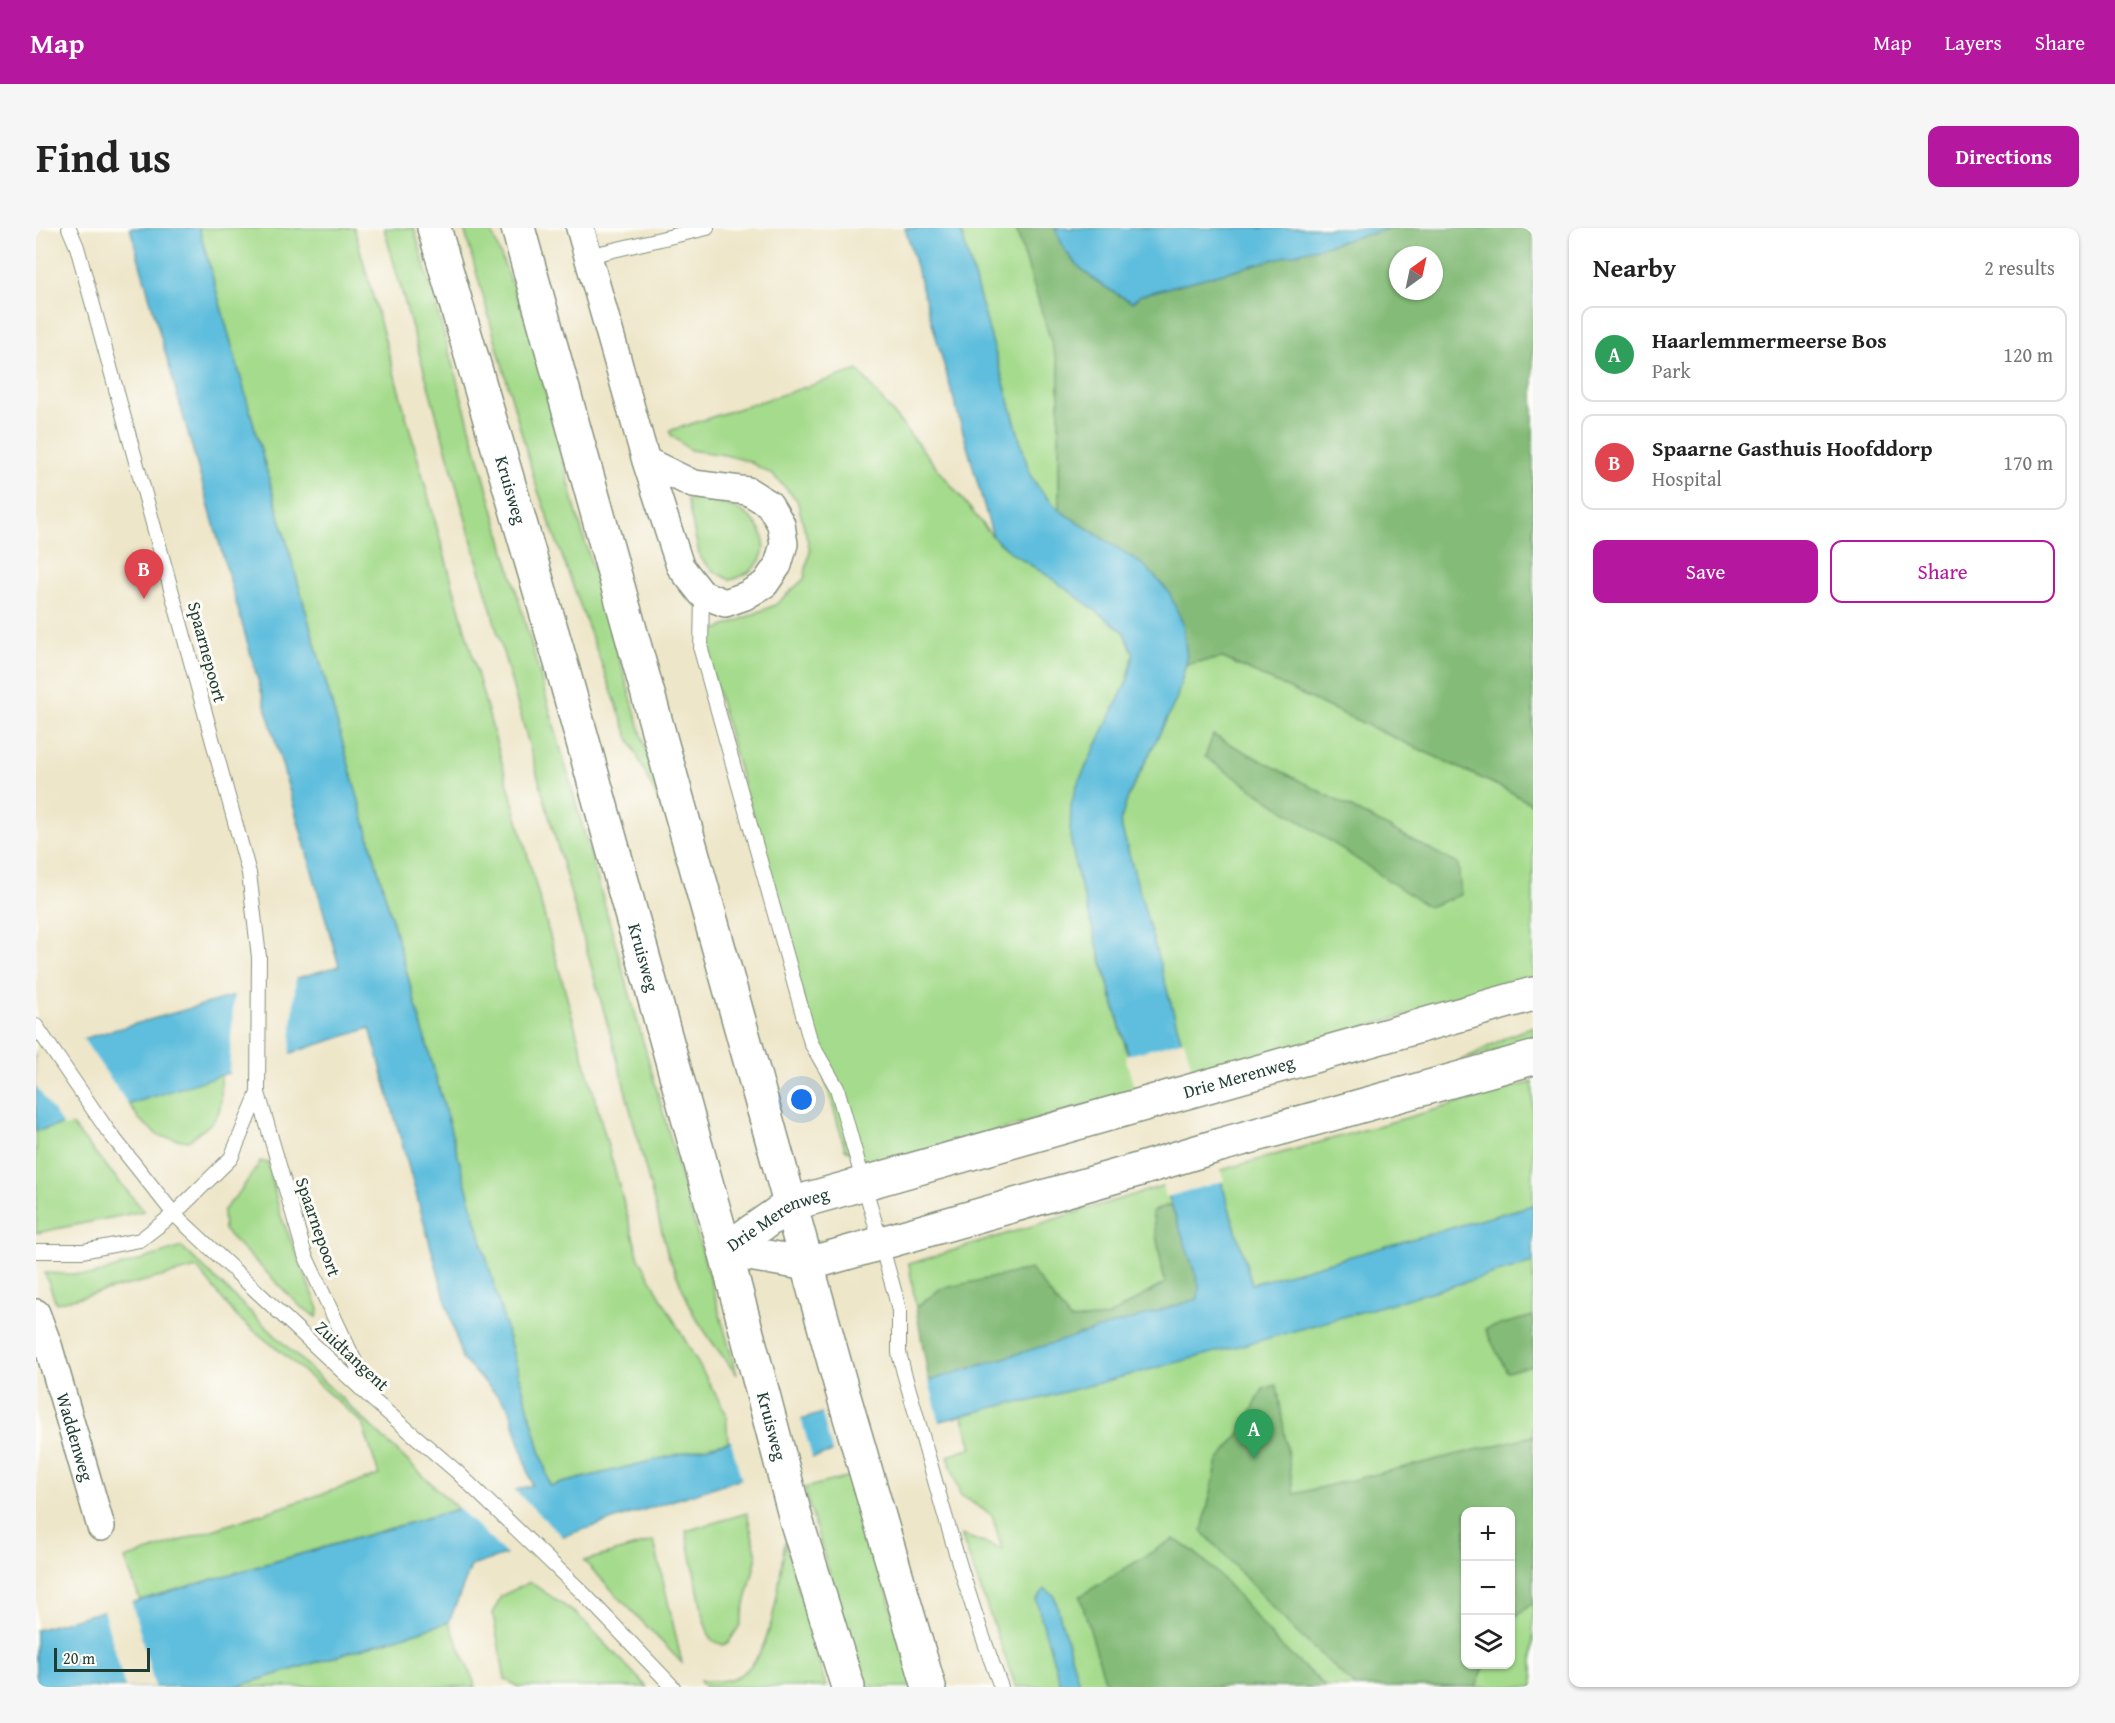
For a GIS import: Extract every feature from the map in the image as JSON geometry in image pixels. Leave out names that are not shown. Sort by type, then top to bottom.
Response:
[{"type":"main road","name":"Kruisweg","points":[[434,228],[564,674],[725,1250],[797,1523],[848,1687]]},
{"type":"main road","points":[[518,228],[842,1390],[929,1687]]},
{"type":"main road","name":"Drie Merenweg","points":[[725,1250],[791,1204],[1533,994]]},
{"type":"main road","name":"Drie Merenweg","points":[[725,1250],[808,1264],[1134,1172],[1220,1145],[1533,1058]]},
{"type":"street","points":[[580,228],[646,461],[680,566],[702,594],[725,603],[746,596],[765,584],[778,565],[784,544],[781,524],[769,504],[748,491],[693,484],[646,461]]},
{"type":"street","name":"Waddenweg","points":[[36,1313],[48,1345],[101,1527]]},
{"type":"lane","name":"Spaarnepoort","points":[[69,228],[77,247],[249,873],[260,957],[258,1093],[306,1255],[373,1400]]},
{"type":"lane","points":[[588,256],[707,228]]},
{"type":"lane","points":[[702,594],[701,650],[811,1042],[837,1088],[899,1311],[899,1353],[904,1373],[987,1650],[1001,1687]]},
{"type":"lane","name":"Zuidtangent","points":[[39,1031],[108,1131],[174,1214],[373,1400],[456,1471],[582,1592],[673,1687]]},
{"type":"lane","name":"Spaarnepoort","points":[[36,1251],[83,1251],[140,1240],[174,1214],[231,1158],[258,1093]]},
{"type":"green space","points":[[199,228],[354,228],[639,1258],[726,1413],[728,1442],[550,1486]]},
{"type":"green space","points":[[384,228],[414,228],[737,1375],[694,1315],[668,1255],[615,1051]]},
{"type":"green space","points":[[464,228],[490,228],[530,330],[576,511],[667,820],[628,736],[536,485]]},
{"type":"green space","points":[[960,228],[1016,228],[1059,367],[1059,510],[1040,490],[1030,475]]},
{"type":"green space","points":[[1016,228],[1055,228],[1071,259],[1104,286],[1132,302],[1141,295],[1391,228],[1533,228],[1533,805],[1509,791],[1223,658],[1186,664],[1183,624],[1095,533],[1059,510],[1059,367]]},
{"type":"green space","points":[[858,370],[993,537],[1013,554],[1053,579],[1123,631],[1134,654],[1127,682],[1077,785],[1076,869],[1138,1092],[875,1165],[845,1149],[702,636],[775,605],[804,579],[810,550],[797,500],[773,475],[748,461],[690,450],[669,431]]},
{"type":"green space","points":[[687,499],[729,506],[741,511],[752,520],[760,529],[764,540],[764,550],[760,560],[753,568],[730,580],[712,570],[700,558]]},
{"type":"green space","points":[[1223,658],[1509,791],[1533,805],[1533,979],[1191,1076],[1120,822],[1128,797],[1176,700],[1186,664]]},
{"type":"green space","points":[[1213,735],[1458,864],[1461,895],[1428,907],[1205,757]]},
{"type":"green space","points":[[1533,1026],[1533,1040],[1460,1061],[1509,1036]]},
{"type":"green space","points":[[221,1074],[221,1099],[218,1114],[208,1126],[188,1141],[159,1136],[139,1119],[129,1104]]},
{"type":"green space","points":[[1533,1082],[1533,1205],[1252,1284],[1218,1171]]},
{"type":"green space","points":[[70,1123],[144,1211],[36,1233],[36,1131]]},
{"type":"green space","points":[[261,1161],[268,1163],[280,1214],[319,1309],[317,1317],[300,1306],[224,1230],[223,1211]]},
{"type":"green space","points":[[1165,1185],[1171,1204],[1152,1212],[1165,1283],[1107,1318],[1070,1320],[940,1289],[916,1308],[909,1264]]},
{"type":"green space","points":[[1171,1204],[1200,1285],[1198,1299],[929,1381],[916,1308],[940,1289],[1031,1269],[1070,1320],[1107,1317],[1165,1283],[1152,1212]]},
{"type":"green space","points":[[182,1247],[458,1509],[140,1600],[125,1559],[379,1475],[362,1423],[287,1357],[237,1317],[197,1268],[56,1303],[45,1273],[93,1275]]},
{"type":"green space","points":[[1533,1248],[1533,1687],[1016,1687],[961,1535],[1002,1549],[992,1515],[960,1495],[948,1456],[972,1448],[960,1407]]},
{"type":"green space","points":[[1533,1316],[1533,1365],[1507,1372],[1485,1329]]},
{"type":"green space","points":[[1277,1385],[1294,1494],[1533,1436],[1533,1603],[1515,1617],[1515,1507],[1461,1507],[1461,1669],[1483,1669],[1476,1687],[1356,1687],[1294,1630],[1202,1531],[1218,1461],[1241,1432],[1263,1389]]},
{"type":"green space","points":[[855,1475],[913,1687],[863,1687],[804,1488]]},
{"type":"green space","points":[[747,1513],[757,1556],[740,1625],[729,1642],[723,1645],[711,1640],[705,1624],[686,1531]]},
{"type":"green space","points":[[1173,1539],[1187,1547],[1215,1571],[1278,1643],[1326,1687],[1107,1687],[1080,1596]]},
{"type":"green space","points":[[654,1541],[682,1663],[584,1561]]},
{"type":"green space","points":[[785,1541],[826,1687],[705,1687],[700,1681],[736,1677],[749,1668],[759,1653],[773,1616]]},
{"type":"green space","points":[[530,1582],[578,1615],[647,1687],[518,1687],[505,1679],[493,1614],[501,1596]]},
{"type":"green space","points":[[449,1622],[476,1687],[235,1687]]},
{"type":"water","points":[[130,228],[199,228],[550,1486],[728,1442],[1198,1299],[1199,1285],[1165,1185],[1076,869],[1070,836],[1071,805],[1077,785],[1127,682],[1134,654],[1123,631],[1053,579],[1013,554],[993,537],[905,228],[960,228],[1030,475],[1040,490],[1059,510],[1145,566],[1169,592],[1183,624],[1187,660],[1176,700],[1128,797],[1120,822],[1252,1284],[1533,1205],[1533,1263],[1269,1338],[1027,1402],[1011,1403],[941,1421],[739,1479],[471,1566],[449,1622],[235,1687],[36,1687],[36,1630],[458,1509],[532,1485],[509,1407],[462,1359],[370,1028],[70,1123],[36,1131],[36,1052],[339,966]]},
{"type":"water","points":[[1055,228],[1391,228],[1141,295],[1132,302],[1104,286],[1071,259]]},
{"type":"water","points":[[1045,1589],[1054,1595],[1080,1687],[1061,1687],[1036,1600]]},
{"type":"pier","points":[[296,975],[290,1056],[229,1075],[234,993]]},
{"type":"pier","points":[[81,1036],[130,1107],[64,1127],[36,1086],[36,1049]]},
{"type":"pier","points":[[1184,1040],[1224,1181],[1166,1197],[1125,1056]]},
{"type":"pier","points":[[928,1378],[940,1424],[833,1455],[821,1410]]},
{"type":"pier","points":[[800,1415],[813,1461],[742,1481],[730,1438]]},
{"type":"pier","points":[[512,1488],[564,1538],[508,1556],[456,1506]]},
{"type":"pier","points":[[131,1600],[155,1687],[125,1687],[103,1608]]},
{"type":"place","name":"Spaarne Gasthuis Hoofddorp","points":[[144,599]]},
{"type":"place","name":"Haarlemmermeerse Bos","points":[[1254,1459]]}]
